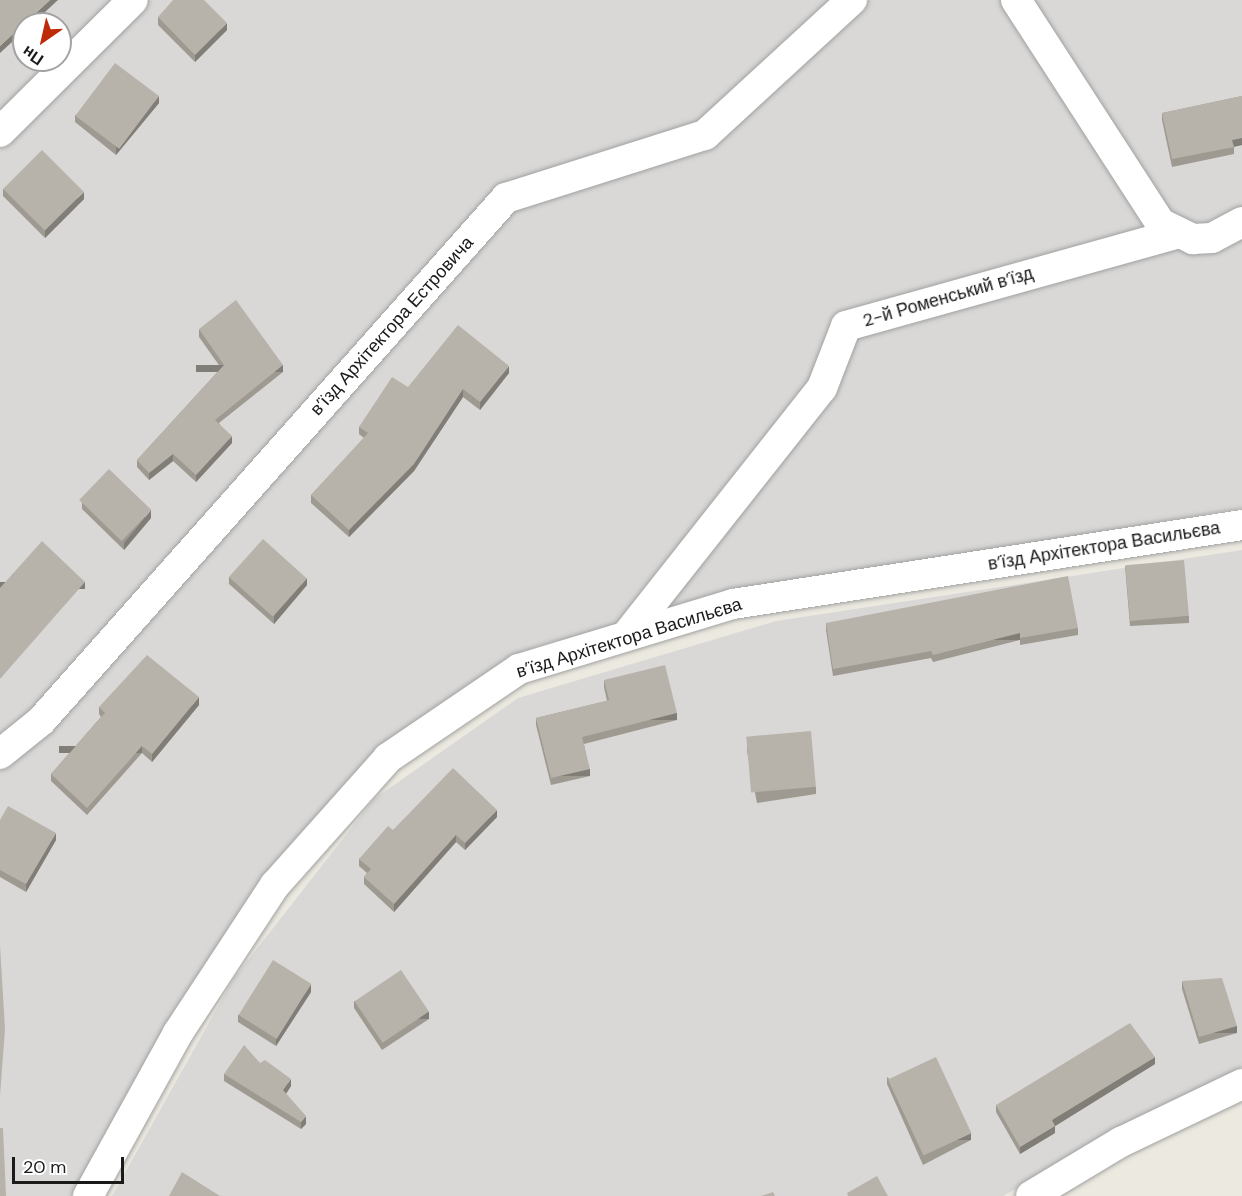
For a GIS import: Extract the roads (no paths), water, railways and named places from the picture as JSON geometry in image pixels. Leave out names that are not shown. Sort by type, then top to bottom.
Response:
[{"type":"street","points":[[0,132],[133,0]]},
{"type":"street","name":"в’їзд Архітектора Естровича","points":[[0,754],[41,721],[506,198],[705,135],[852,0]]},
{"type":"street","points":[[1016,0],[1149,207],[1176,234]]},
{"type":"street","name":"2-й Роменський в’їзд","points":[[626,636],[822,388],[846,326],[1176,234],[1212,238],[1242,222]]},
{"type":"street","name":"в’їзд Архітектора Васильєва","points":[[88,1196],[178,1033],[275,885],[388,758],[519,669],[732,603],[1242,525]]},
{"type":"street","points":[[1031,1196],[1121,1143],[1242,1084]]}]
